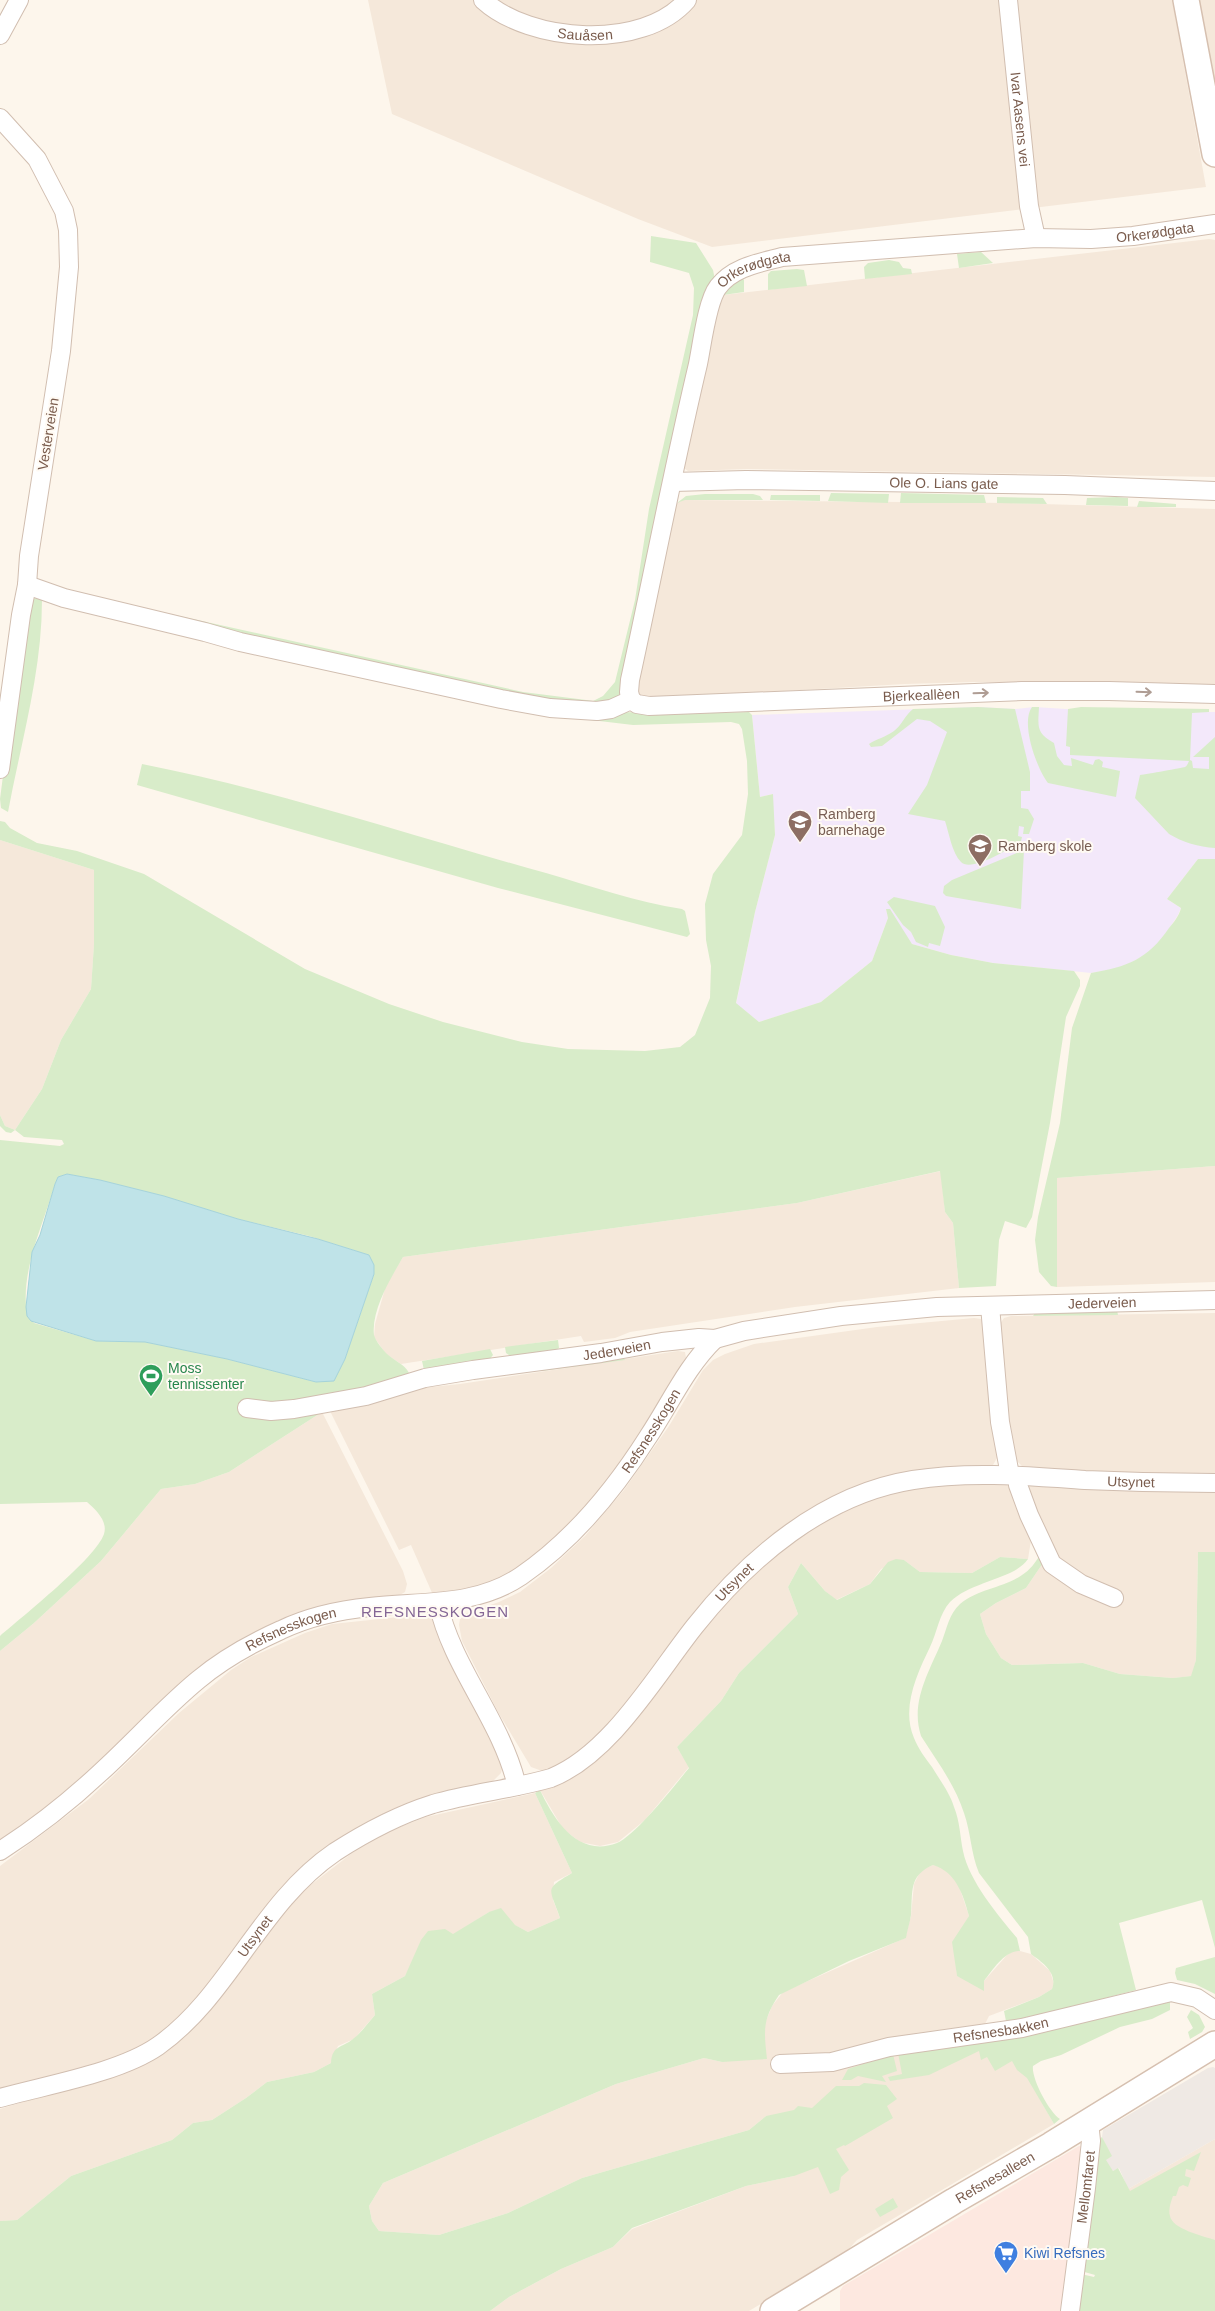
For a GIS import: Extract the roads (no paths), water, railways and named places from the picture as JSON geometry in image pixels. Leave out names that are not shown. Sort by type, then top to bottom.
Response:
[{"type":"street","points":[[0,35],[19,0]]},
{"type":"street","name":"Sauåsen","points":[[483,0],[513,19],[544,30],[583,36],[603,36],[658,21],[687,0]]},
{"type":"street","name":"Ivar Aasens vei","points":[[1008,0],[1028,206],[1036,238]]},
{"type":"street","points":[[1186,0],[1215,154]]},
{"type":"street","name":"Vesterveien","points":[[0,118],[36,159],[64,211],[68,230],[69,267],[61,351],[29,556],[27,585],[21,615],[0,769]]},
{"type":"street","name":"Orkerødgata","points":[[631,700],[628,692],[630,680],[711,305],[717,288],[734,273],[756,264],[782,257],[1036,238],[1091,239],[1132,236],[1215,224]]},
{"type":"street","name":"Ole O. Lians gate","points":[[673,482],[746,480],[1065,485],[1215,491]]},
{"type":"street","points":[[27,585],[64,598],[240,642],[501,699],[550,708],[589,711],[611,709],[631,700]]},
{"type":"street","name":"Bjerkeallèen","points":[[631,700],[637,704],[649,706],[915,694],[1099,691],[1215,694]]},
{"type":"street","name":"Jederveien","points":[[246,1408],[271,1411],[294,1409],[366,1396],[425,1378],[601,1354],[677,1340],[715,1339],[744,1331],[842,1316],[937,1308],[1215,1300]]},
{"type":"street","points":[[990,1306],[1000,1422],[1013,1475],[1029,1515],[1052,1564],[1080,1584],[1114,1598]]},
{"type":"street","name":"Refsnesskogen","points":[[0,1851],[72,1798],[199,1679],[247,1647],[289,1626],[330,1613],[368,1607],[438,1603],[478,1596],[505,1585],[539,1561],[571,1533],[599,1503],[648,1437],[701,1352],[715,1339]]},
{"type":"street","name":"Utsynet","points":[[0,2098],[95,2073],[126,2062],[157,2046],[208,1998],[280,1903],[306,1874],[335,1852],[361,1836],[386,1822],[427,1806],[551,1778],[568,1771],[585,1760],[631,1710],[718,1598],[771,1549],[822,1513],[866,1492],[913,1480],[1013,1475],[1089,1480],[1215,1483]]},
{"type":"street","points":[[438,1603],[442,1621],[454,1648],[507,1751],[517,1786]]},
{"type":"street","name":"Refsnesbakken","points":[[780,2064],[832,2062],[889,2047],[1022,2028],[1172,1992],[1197,1998],[1215,2010]]},
{"type":"street","name":"Refsnesalleen","points":[[773,2311],[1089,2122],[1215,2044]]},
{"type":"street","name":"Mellomfaret","points":[[1070,2311],[1086,2188],[1090,2141],[1089,2122]]},
{"type":"water","points":[[67,1174],[164,1196],[238,1219],[318,1239],[369,1255],[374,1265],[374,1274],[345,1359],[334,1381],[316,1382],[227,1359],[145,1342],[96,1341],[31,1321],[27,1316],[26,1307],[32,1252],[40,1235],[58,1177]]},
{"type":"place","name":"Ramberg barnehage","points":[[800,843]]},
{"type":"place","name":"Ramberg skole","points":[[980,867]]},
{"type":"place","name":"Moss tennissenter","points":[[151,1397]]},
{"type":"place","name":"Kiwi Refsnes","points":[[1006,2274]]},
{"type":"district","name":"REFSNESSKOGEN","points":[[435,1611]]}]
